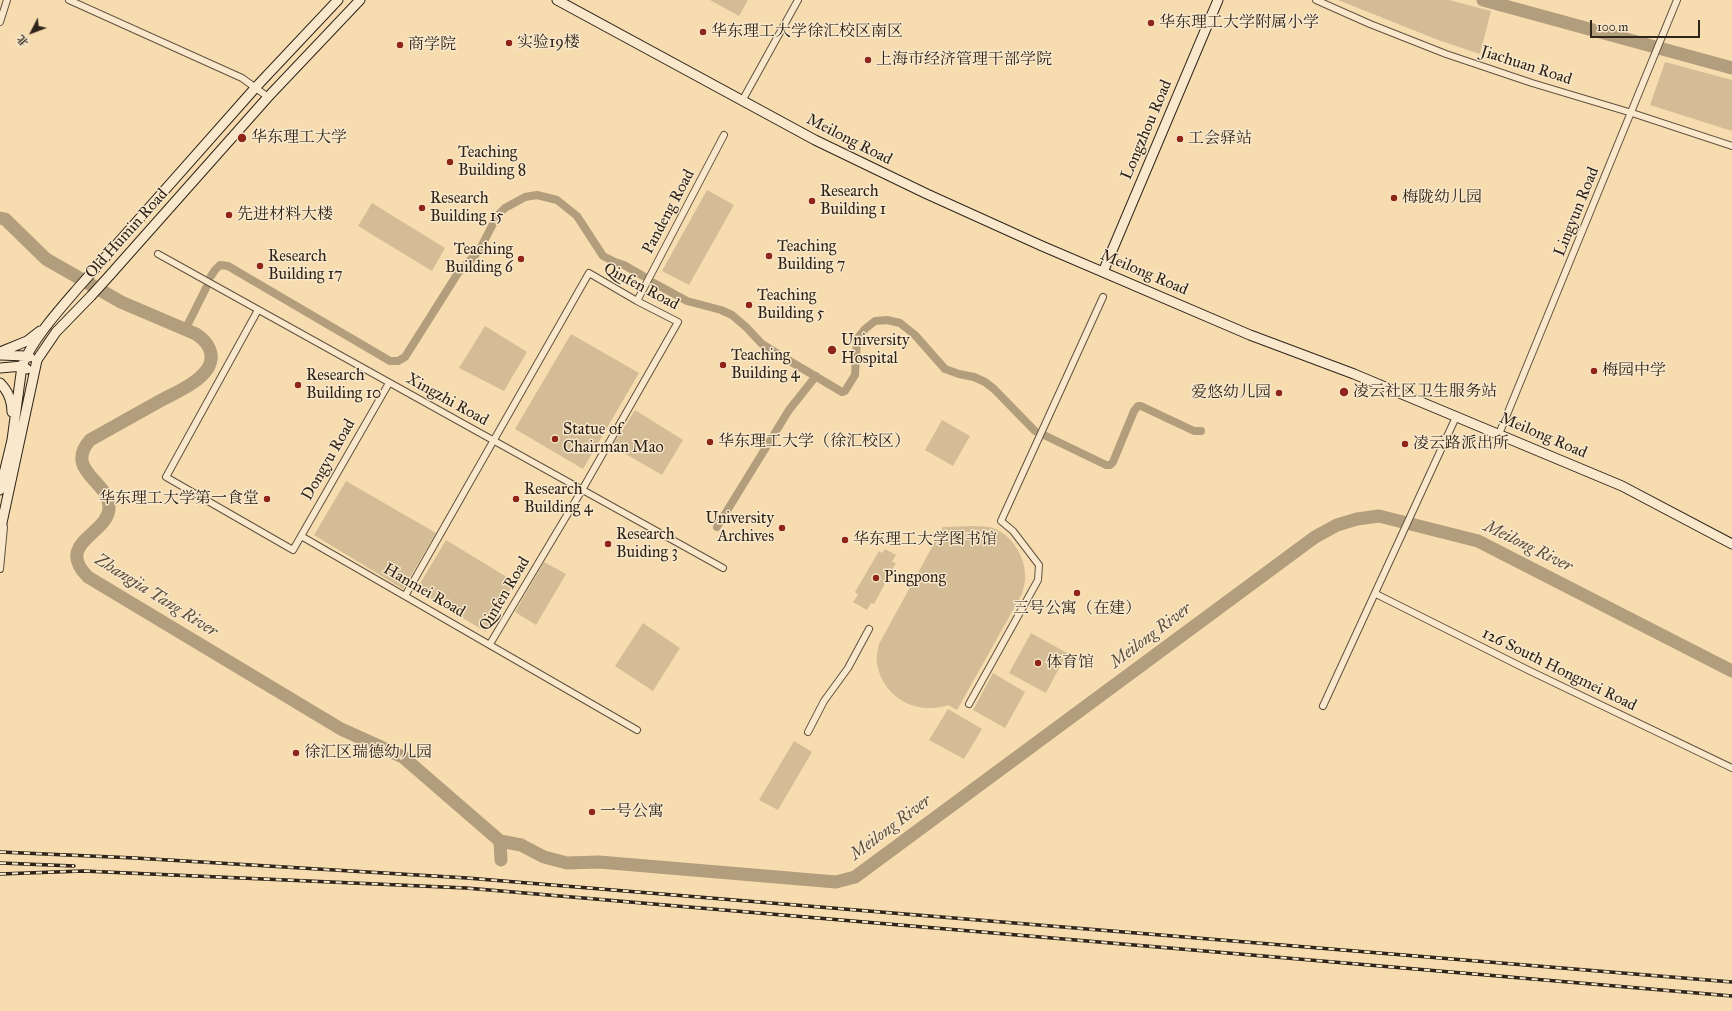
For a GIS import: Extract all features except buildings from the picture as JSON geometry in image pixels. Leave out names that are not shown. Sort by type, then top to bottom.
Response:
[{"type":"street","points":[[0,22],[7,0]]},
{"type":"street","points":[[69,0],[242,78],[256,87],[268,98]]},
{"type":"street","name":"Old Humin Road","points":[[0,490],[12,440],[22,366],[26,356],[78,288],[256,87],[338,0]]},
{"type":"street","name":"Old Humin Road","points":[[0,532],[37,360],[56,332],[91,296],[268,98],[360,0]]},
{"type":"street","name":"Meilong Road","points":[[557,0],[742,101],[871,168],[1035,243],[1250,335],[1354,374],[1622,486],[1732,544]]},
{"type":"street","points":[[742,101],[798,0]]},
{"type":"street","name":"Longzhou Road","points":[[1103,272],[1218,0]]},
{"type":"street","name":"Jiachuan Road","points":[[1316,0],[1388,32],[1446,54],[1532,83],[1632,113],[1732,146]]},
{"type":"street","name":"Lingyun Road","points":[[1499,434],[1655,57],[1677,0]]},
{"type":"street","name":"Pandeng Road","points":[[637,301],[724,135]]},
{"type":"street","name":"Xingzhi Road","points":[[158,254],[723,568]]},
{"type":"street","name":"Qinfen Road","points":[[405,596],[588,273],[678,322],[582,490],[490,644]]},
{"type":"street","points":[[969,704],[1038,580],[1039,565],[1013,531],[1001,521],[1103,297]]},
{"type":"street","name":"Dongyu Road","points":[[258,310],[166,477],[293,550],[389,383]]},
{"type":"street","points":[[0,352],[27,341],[48,326]]},
{"type":"street","points":[[0,355],[26,356],[37,360]]},
{"type":"street","points":[[0,368],[22,366],[34,372]]},
{"type":"street","points":[[0,383],[5,388],[12,400],[12,440]]},
{"type":"street","points":[[1323,706],[1376,594],[1456,417]]},
{"type":"street","points":[[0,569],[7,502]]},
{"type":"street","name":"Hanmei Road","points":[[301,536],[637,730]]},
{"type":"street","name":"126 South Hongmei Road","points":[[1376,594],[1530,671],[1732,768]]},
{"type":"street","points":[[808,732],[824,701],[848,668],[869,629]]},
{"type":"shaded area","points":[[710,0],[748,0],[739,16]]},
{"type":"shaded area","points":[[1338,0],[1449,0],[1491,11],[1480,54],[1438,40]]},
{"type":"shaded area","points":[[1665,62],[1732,80],[1732,131],[1650,105]]},
{"type":"shaded area","points":[[707,190],[734,205],[689,285],[662,271]]},
{"type":"shaded area","points":[[372,203],[445,248],[432,271],[358,226]]},
{"type":"shaded area","points":[[485,326],[527,352],[504,391],[459,368]]},
{"type":"shaded area","points":[[571,334],[639,373],[583,469],[515,429]]},
{"type":"shaded area","points":[[635,410],[683,440],[662,475],[612,446]]},
{"type":"shaded area","points":[[942,420],[970,436],[953,466],[925,450]]},
{"type":"shaded area","points":[[346,481],[436,533],[403,589],[314,535]]},
{"type":"shaded area","points":[[983,526],[997,530],[1004,534],[1016,547],[1020,554],[1025,571],[1025,581],[1022,594],[957,710],[948,705],[936,708],[924,708],[913,706],[902,701],[893,694],[886,685],[880,675],[877,661],[879,644],[943,527]]},
{"type":"shaded area","points":[[446,540],[515,582],[486,632],[416,590]]},
{"type":"shaded area","name":"Pingpong","points":[[885,549],[896,555],[892,562],[896,563],[874,604],[871,603],[867,610],[853,602],[858,595],[855,592],[879,551],[882,553]]},
{"type":"shaded area","points":[[544,562],[566,574],[536,625],[515,612]]},
{"type":"shaded area","points":[[643,623],[680,648],[653,691],[615,666]]},
{"type":"shaded area","name":"体育馆","points":[[1031,633],[1067,653],[1046,693],[1009,673]]},
{"type":"shaded area","points":[[993,673],[1025,692],[1005,728],[973,710]]},
{"type":"shaded area","points":[[948,709],[982,729],[964,759],[929,740]]},
{"type":"shaded area","points":[[794,741],[812,752],[778,810],[759,800]]},
{"type":"waterway","points":[[1483,0],[1732,68]]},
{"type":"waterway","points":[[211,276],[220,265],[228,266],[390,361],[398,361],[405,357],[458,273],[479,251],[497,216],[505,208],[525,197],[537,195],[557,200],[577,216],[603,256],[624,265],[643,276]]},
{"type":"waterway","name":"Zhangjia Tang River","points":[[0,218],[5,219],[46,259],[121,302],[196,334],[204,341],[211,353],[208,368],[198,379],[185,388],[90,440],[83,450],[82,459],[84,467],[102,489],[107,497],[109,506],[107,516],[102,524],[86,539],[80,547],[77,555],[79,565],[88,577],[341,729],[403,757],[500,841],[501,860]]},
{"type":"waterway","points":[[654,283],[687,301],[721,310],[732,315],[762,344],[778,354]]},
{"type":"waterway","points":[[185,330],[206,288]]},
{"type":"waterway","points":[[788,360],[842,392],[845,391],[855,375],[857,339],[865,329],[875,321],[887,320],[900,323],[915,335],[945,369],[974,377],[985,382],[994,389],[1035,431]]},
{"type":"waterway","points":[[717,527],[789,410],[816,376]]},
{"type":"waterway","points":[[1046,436],[1106,465],[1110,465],[1113,462],[1134,411],[1138,406],[1141,406],[1194,431],[1201,431]]},
{"type":"waterway","name":"Meilong River","points":[[500,841],[521,845],[544,857],[567,863],[599,862],[836,882],[855,877],[1315,537],[1337,525],[1357,519],[1379,516],[1478,541],[1732,671]]},
{"type":"railway","points":[[0,852],[135,858],[467,878],[1732,982]]},
{"type":"railway","points":[[0,863],[74,866]]},
{"type":"railway","points":[[0,874],[83,871],[466,888],[1732,996]]},
{"type":"place","name":"华东理工大学附属小学","points":[[1151,23]]},
{"type":"place","name":"华东理工大学徐汇校区南区","points":[[703,32]]},
{"type":"place","name":"实验19楼","points":[[509,43]]},
{"type":"place","name":"商学院","points":[[400,45]]},
{"type":"place","name":"上海市经济管理干部学院","points":[[868,60]]},
{"type":"place","name":"华东理工大学","points":[[242,138]]},
{"type":"place","name":"工会驿站","points":[[1180,139]]},
{"type":"place","name":"Teaching Building 8","points":[[450,162]]},
{"type":"place","name":"梅陇幼儿园","points":[[1394,198]]},
{"type":"place","name":"Research Building 1","points":[[812,201]]},
{"type":"place","name":"Research Building 15","points":[[422,208]]},
{"type":"place","name":"先进材料大楼","points":[[229,215]]},
{"type":"place","name":"Teaching Building 7","points":[[769,256]]},
{"type":"place","name":"Teaching Building 6","points":[[521,259]]},
{"type":"place","name":"Research Building 17","points":[[260,266]]},
{"type":"place","name":"Teaching Building 5","points":[[749,305]]},
{"type":"place","name":"University Hospital","points":[[832,350]]},
{"type":"place","name":"Teaching Building 4","points":[[723,365]]},
{"type":"place","name":"梅园中学","points":[[1594,371]]},
{"type":"place","name":"Research Building 10","points":[[298,385]]},
{"type":"place","name":"凌云社区卫生服务站","points":[[1344,392]]},
{"type":"place","name":"爱悠幼儿园","points":[[1279,393]]},
{"type":"place","name":"Statue of Chairman Mao","points":[[555,439]]},
{"type":"place","name":"华东理工大学（徐汇校区）","points":[[710,442]]},
{"type":"place","name":"凌云路派出所","points":[[1405,444]]},
{"type":"place","name":"华东理工大学第一食堂","points":[[267,499]]},
{"type":"place","name":"Research Building 4","points":[[516,499]]},
{"type":"place","name":"University Archives","points":[[782,528]]},
{"type":"place","name":"华东理工大学图书馆","points":[[845,540]]},
{"type":"place","name":"Research Buiding 3","points":[[608,544]]},
{"type":"place","name":"Pingpong","points":[[876,578]]},
{"type":"place","name":"三号公寓（在建）","points":[[1077,593]]},
{"type":"place","name":"体育馆","points":[[1038,663]]},
{"type":"place","name":"徐汇区瑞德幼儿园","points":[[296,753]]},
{"type":"place","name":"一号公寓","points":[[592,812]]}]
